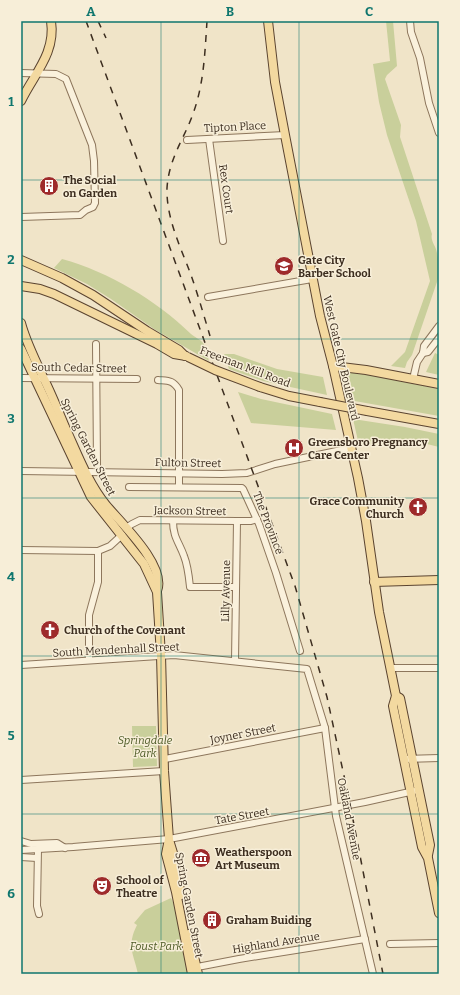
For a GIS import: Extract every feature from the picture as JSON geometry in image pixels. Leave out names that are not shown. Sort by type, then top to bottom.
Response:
[{"type":"main road","points":[[21,101],[23,89],[38,74],[46,58],[51,43],[51,21]]},
{"type":"main road","name":"West Gate City Boulevard","points":[[269,22],[275,82],[312,279],[323,331],[333,366],[366,521],[374,582],[390,668],[396,696],[400,698],[409,759],[411,791],[422,847],[428,855]]},
{"type":"main road","name":"Freeman Mill Road","points":[[21,260],[62,278],[179,350],[186,356],[215,370],[289,396],[439,424]]},
{"type":"main road","name":"Freeman Mill Road","points":[[21,286],[40,289],[54,294],[157,344],[174,354],[186,356]]},
{"type":"main road","name":"Spring Garden Street","points":[[21,323],[30,349],[44,378],[82,471]]},
{"type":"main road","name":"Spring Garden Street","points":[[21,348],[34,378],[82,471],[124,532],[145,550],[151,560],[158,580],[159,587],[157,592],[161,655],[165,759],[164,771],[169,839],[166,854],[194,971]]},
{"type":"main road","points":[[333,366],[366,370],[439,384]]},
{"type":"main road","points":[[374,582],[439,580]]},
{"type":"main road","name":"West Gate City Boulevard","points":[[409,759],[420,790],[430,845],[428,855],[439,913]]},
{"type":"street","points":[[410,21],[411,32],[420,58],[429,103],[439,133]]},
{"type":"street","points":[[21,73],[51,73],[62,76],[69,84],[90,137],[93,151],[95,203],[93,207],[80,215],[21,217]]},
{"type":"street","name":"Tipton Place","points":[[187,140],[285,135]]},
{"type":"street","name":"Rex Court","points":[[209,139],[224,241]]},
{"type":"street","points":[[208,297],[312,279]]},
{"type":"street","points":[[413,379],[417,362],[423,353],[424,346],[439,326]]},
{"type":"street","points":[[423,353],[428,352],[438,339],[431,336]]},
{"type":"street","points":[[96,344],[97,465]]},
{"type":"street","name":"South Cedar Street","points":[[21,378],[137,379]]},
{"type":"street","points":[[158,380],[175,383],[179,390],[179,487]]},
{"type":"street","name":"Fulton Street","points":[[21,471],[222,474],[247,473],[275,464],[351,448]]},
{"type":"street","name":"The Province","points":[[129,487],[242,488],[245,491],[257,520],[276,574],[300,652]]},
{"type":"street","name":"Jackson Street","points":[[98,551],[110,546],[132,524],[140,520],[237,522],[257,520]]},
{"type":"street","points":[[173,521],[173,532],[185,557],[190,587],[236,587]]},
{"type":"street","name":"Lilly Avenue","points":[[235,661],[237,522]]},
{"type":"street","points":[[21,550],[98,551],[98,582],[89,615],[89,660]]},
{"type":"street","name":"South Mendenhall Street","points":[[21,665],[174,655],[307,668]]},
{"type":"street","name":"Oakland Avenue","points":[[307,668],[325,728],[335,807],[373,974]]},
{"type":"street","points":[[390,668],[439,668]]},
{"type":"street","name":"Joyner Street","points":[[165,759],[325,728]]},
{"type":"street","points":[[409,759],[439,758]]},
{"type":"street","points":[[21,780],[164,771]]},
{"type":"street","name":"Tate Street","points":[[21,850],[65,848],[169,839],[280,819],[420,790]]},
{"type":"street","name":"Tate Street","points":[[21,841],[31,844],[57,843],[65,848]]},
{"type":"street","points":[[38,849],[37,906],[39,914]]},
{"type":"street","points":[[21,857],[37,858]]},
{"type":"street","name":"Highland Avenue","points":[[194,971],[239,959],[365,939]]},
{"type":"street","points":[[390,944],[439,943]]},
{"type":"green space","points":[[386,21],[393,21],[397,66],[387,75],[385,79],[401,125],[400,137],[438,256],[438,279],[412,355],[405,368],[391,366],[405,352],[430,281],[416,221],[387,135],[379,102],[373,64],[390,61]]},
{"type":"green space","points":[[62,259],[97,271],[114,279],[163,310],[203,343],[209,361],[154,329],[87,284],[54,268]]},
{"type":"green space","points":[[435,353],[439,355],[439,375],[426,372]]},
{"type":"green space","points":[[224,354],[234,354],[277,369],[323,377],[327,395],[263,381],[229,369]]},
{"type":"green space","points":[[353,372],[439,389],[439,416],[349,400],[344,377],[348,373]]},
{"type":"green space","points":[[238,392],[261,399],[332,414],[336,430],[251,423]]},
{"type":"green space","points":[[353,419],[439,434],[439,447],[407,439],[396,444],[359,445]]},
{"type":"green space","name":"Springdale Park","points":[[132,726],[156,726],[157,766],[133,767]]},
{"type":"green space","name":"Foust Park","points":[[171,898],[174,904],[188,974],[138,974],[131,945],[137,925],[134,923],[145,910]]},
{"type":"railway","points":[[86,21],[295,586],[327,697],[349,799],[383,974]]},
{"type":"railway","points":[[98,21],[106,38]]},
{"type":"railway","points":[[207,21],[204,66],[200,89],[194,111],[174,157],[168,177],[167,199],[172,222],[194,283],[210,336]]},
{"type":"place","name":"The Social on Garden","points":[[49,186]]},
{"type":"place","name":"Gate City Barber School","points":[[284,266]]},
{"type":"place","name":"Greensboro Pregnancy Care Center","points":[[294,448]]},
{"type":"place","name":"Grace Community Church","points":[[418,507]]},
{"type":"place","name":"Church of the Covenant","points":[[50,630]]},
{"type":"place","name":"Weatherspoon Art Museum","points":[[201,858]]},
{"type":"place","name":"School of Theatre","points":[[102,886]]},
{"type":"place","name":"Graham Buiding","points":[[212,920]]}]
